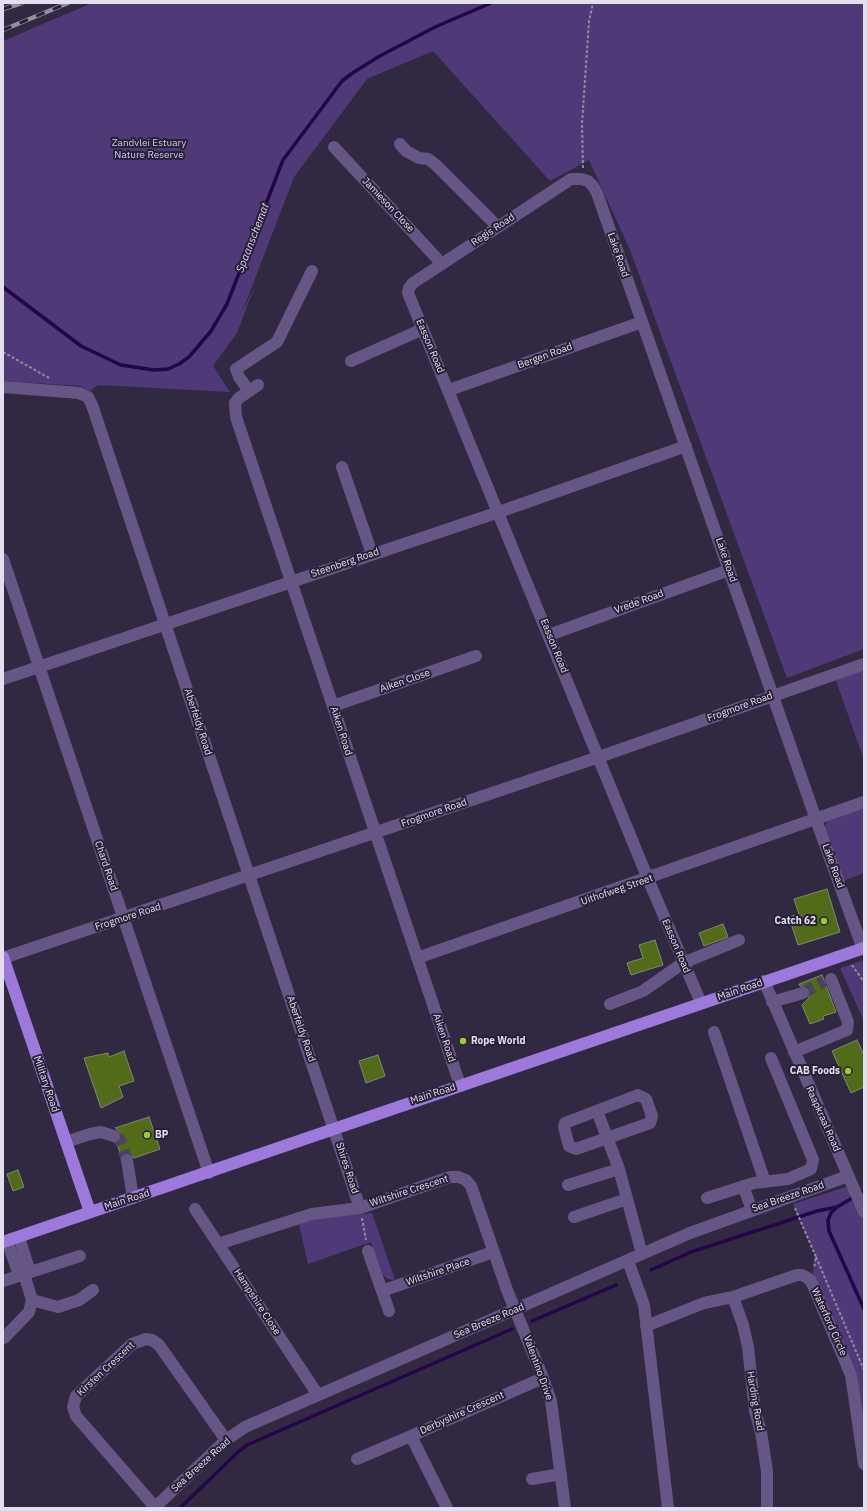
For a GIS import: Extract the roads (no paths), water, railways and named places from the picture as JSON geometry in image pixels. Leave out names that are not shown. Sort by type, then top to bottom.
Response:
[{"type":"main road","name":"Main Road","points":[[10,1240],[864,948]]},
{"type":"main road","name":"Military Road","points":[[3,958],[90,1212]]},
{"type":"street","points":[[400,144],[406,151],[436,165],[498,227]]},
{"type":"street","name":"Jamieson Close","points":[[334,147],[442,264]]},
{"type":"street","name":"Regis Road","points":[[409,288],[413,283],[564,182],[571,179],[581,179]]},
{"type":"street","name":"Lake Road","points":[[581,179],[588,181],[597,193],[772,695],[864,948]]},
{"type":"street","name":"Aiken Road","points":[[312,271],[277,342],[236,369],[239,377],[253,388],[239,398],[235,403],[236,418],[374,833],[460,1085]]},
{"type":"street","name":"Easson Road","points":[[409,288],[408,293],[549,634],[648,879],[701,1004]]},
{"type":"street","name":"Bergen Road","points":[[449,390],[642,322]]},
{"type":"street","points":[[351,361],[423,329]]},
{"type":"street","name":"Aberfeldy Road","points":[[3,388],[75,392],[88,397],[92,405],[335,1129]]},
{"type":"street","name":"Steenberg Road","points":[[3,679],[165,623],[499,512],[686,446]]},
{"type":"street","points":[[342,467],[372,554]]},
{"type":"street","name":"Chard Road","points":[[3,558],[209,1173]]},
{"type":"street","name":"Vrede Road","points":[[549,634],[729,570]]},
{"type":"street","name":"Aiken Close","points":[[333,706],[476,656]]},
{"type":"street","name":"Frogmore Road","points":[[3,958],[124,919],[599,757],[772,695],[864,664]]},
{"type":"street","name":"Uithofweg Street","points":[[417,958],[648,879],[864,802]]},
{"type":"street","points":[[610,1004],[643,991],[683,963],[739,940]]},
{"type":"street","points":[[794,1052],[847,1030],[848,1022],[827,980],[825,961]]},
{"type":"street","name":"Raapkraal Road","points":[[764,981],[862,1208]]},
{"type":"street","points":[[772,1002],[802,993]]},
{"type":"street","points":[[714,1032],[765,1182]]},
{"type":"street","points":[[707,1198],[743,1186],[779,1181],[807,1172],[813,1165],[811,1155],[771,1058]]},
{"type":"street","points":[[638,1095],[646,1099],[652,1116],[652,1121],[576,1149],[569,1146],[564,1127],[565,1123],[598,1111],[638,1095]]},
{"type":"street","points":[[598,1111],[619,1169],[642,1254]]},
{"type":"street","name":"Shires Road","points":[[335,1129],[360,1208]]},
{"type":"street","points":[[66,1142],[90,1134],[102,1132],[114,1136]]},
{"type":"street","points":[[128,1160],[133,1198]]},
{"type":"street","points":[[568,1185],[619,1169]]},
{"type":"street","name":"Wiltshire Crescent","points":[[218,1244],[312,1214],[360,1208],[450,1177],[462,1178],[471,1186],[493,1252],[515,1310]]},
{"type":"street","name":"Sea Breeze Road","points":[[155,1508],[226,1440],[245,1428],[690,1233],[752,1210],[850,1180]]},
{"type":"street","points":[[743,1186],[752,1210]]},
{"type":"street","points":[[574,1217],[627,1199]]},
{"type":"street","name":"Hampshire Close","points":[[195,1209],[318,1396]]},
{"type":"street","points":[[4,1338],[29,1312],[32,1300],[24,1274],[28,1266],[10,1240]]},
{"type":"street","points":[[368,1251],[389,1311]]},
{"type":"street","name":"Wiltshire Place","points":[[382,1291],[493,1252]]},
{"type":"street","points":[[3,1281],[80,1256]]},
{"type":"street","points":[[628,1261],[644,1305],[668,1508]]},
{"type":"street","name":"Waterford Circle","points":[[646,1326],[704,1303],[733,1297],[797,1275],[802,1275],[811,1281],[851,1375],[864,1464]]},
{"type":"street","points":[[32,1300],[58,1307],[79,1300],[93,1290]]},
{"type":"street","name":"Harding Road","points":[[733,1297],[743,1325],[748,1347],[755,1411],[761,1432],[767,1471],[767,1508]]},
{"type":"street","name":"Valentino Drive","points":[[515,1310],[551,1401],[565,1508]]},
{"type":"street","name":"Kirsten Crescent","points":[[155,1508],[76,1416],[73,1407],[76,1396],[132,1344],[146,1339],[152,1340],[159,1345],[226,1440]]},
{"type":"street","name":"Derbyshire Crescent","points":[[447,1508],[411,1436],[543,1378]]},
{"type":"street","points":[[357,1459],[411,1436]]},
{"type":"street","points":[[532,1479],[561,1474]]},
{"type":"waterway","name":"Spaanschemat","points":[[3,287],[81,346],[121,365],[154,370],[168,369],[179,364],[189,357],[211,331],[227,304],[283,160],[342,81],[378,57],[435,27],[491,3]]},
{"type":"waterway","points":[[864,1191],[837,1207],[831,1213],[828,1220],[829,1231],[864,1309]]},
{"type":"waterway","points":[[651,1270],[691,1252],[817,1211],[837,1207]]},
{"type":"waterway","points":[[532,1321],[616,1285]]},
{"type":"waterway","points":[[180,1508],[247,1445],[512,1329]]},
{"type":"tunnel","points":[[803,993],[824,981]]},
{"type":"tunnel","points":[[114,1136],[120,1140],[127,1160]]},
{"type":"railway","points":[[3,9],[22,3]]},
{"type":"railway","points":[[3,30],[68,3]]},
{"type":"place","name":"Catch 62","points":[[824,921]]},
{"type":"place","name":"Rope World","points":[[463,1041]]},
{"type":"place","name":"CAB Foods","points":[[848,1071]]},
{"type":"place","name":"BP","points":[[147,1135]]},
{"type":"park label","name":"Zandvlei Estuary Nature Reserve","points":[[149,148]]}]
